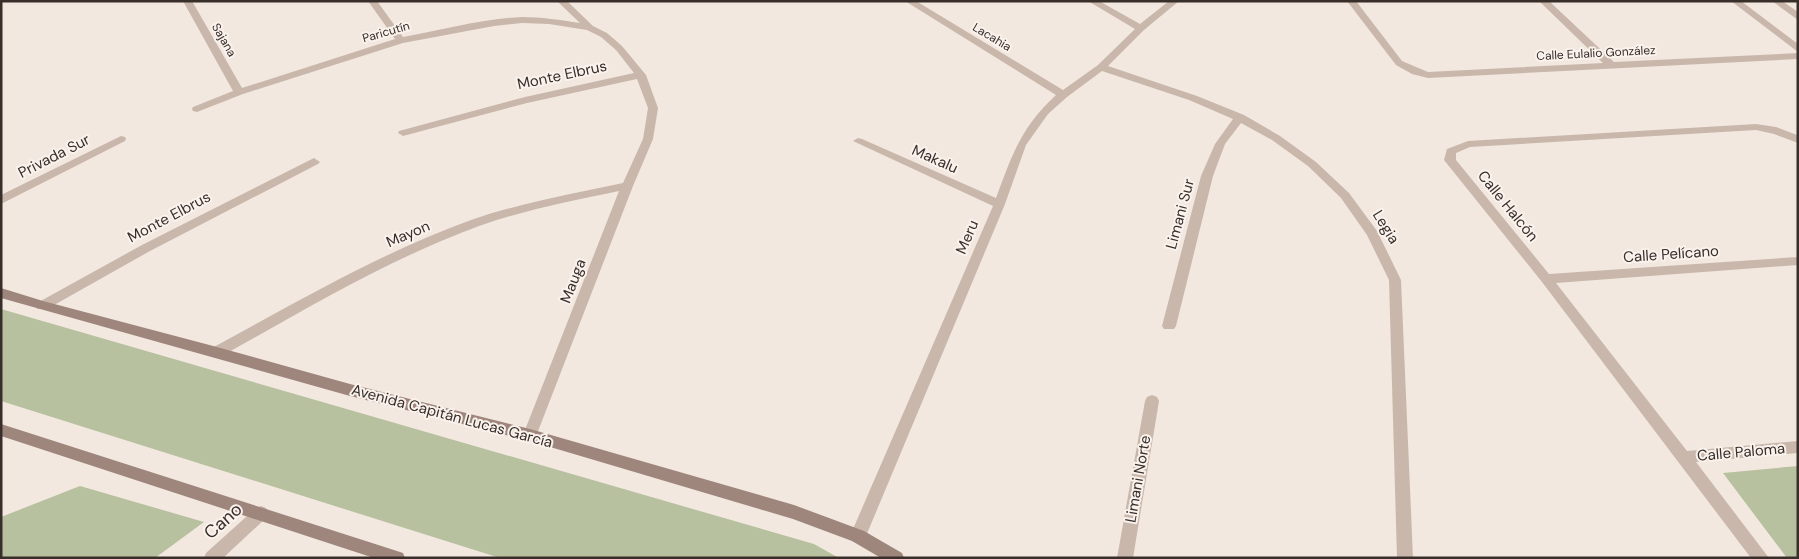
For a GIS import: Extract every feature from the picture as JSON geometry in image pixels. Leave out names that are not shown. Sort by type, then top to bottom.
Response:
[{"type":"street","name":"Sajana","points":[[187,1],[239,92]]},
{"type":"street","points":[[372,1],[401,40]]},
{"type":"street","points":[[562,1],[590,28],[604,35],[619,48],[641,75]]},
{"type":"street","name":"Lacahia","points":[[909,1],[1063,95]]},
{"type":"street","points":[[1092,1],[1141,28]]},
{"type":"street","name":"Meru","points":[[858,536],[999,204],[1021,145],[1044,112],[1063,95],[1101,67],[1141,28],[1175,1]]},
{"type":"street","name":"Calle Eulalio González","points":[[1351,1],[1400,62],[1416,72],[1428,75],[1798,56]]},
{"type":"street","points":[[1543,1],[1611,65]]},
{"type":"street","points":[[1735,1],[1798,49]]},
{"type":"street","points":[[1776,1],[1798,17]]},
{"type":"street","name":"Paricutín","points":[[197,109],[239,92],[401,40],[462,28],[522,20],[550,21],[590,28]]},
{"type":"street","name":"Legia","points":[[1101,67],[1157,84],[1240,117],[1270,132],[1324,175],[1351,202],[1372,232],[1385,255],[1395,280],[1405,558]]},
{"type":"street","name":"Monte Elbrus","points":[[403,133],[525,100],[641,75]]},
{"type":"street","name":"Mauga","points":[[530,435],[627,186],[648,139],[653,108],[641,75]]},
{"type":"street","name":"Limani Sur","points":[[1169,326],[1207,176],[1220,144],[1240,117]]},
{"type":"street","name":"Calle Halcón","points":[[1761,558],[1546,279],[1450,160],[1451,151],[1468,144],[1756,127],[1780,132],[1798,140]]},
{"type":"street","name":"Privada Sur","points":[[1,200],[121,139]]},
{"type":"street","name":"Makalu","points":[[858,141],[999,204]]},
{"type":"street","name":"Monte Elbrus","points":[[42,306],[154,244],[314,162]]},
{"type":"street","name":"Mayon","points":[[217,352],[400,253],[476,223],[540,205],[627,186]]},
{"type":"street","name":"Calle Pelícano","points":[[1546,279],[1798,261]]},
{"type":"street","name":"Avenida Capitán Lucas García","points":[[1,293],[42,306],[217,352],[350,390],[530,435],[794,512],[858,536],[896,558]]},
{"type":"street","name":"Limani Norte","points":[[1125,558],[1152,401]]},
{"type":"street","points":[[1,430],[121,471],[261,513],[397,558]]},
{"type":"street","name":"Calle Paloma","points":[[1685,457],[1798,447]]},
{"type":"street","name":"Cano","points":[[212,558],[261,513]]},
{"type":"green space","points":[[1,309],[814,544],[839,558],[500,558],[1,401]]},
{"type":"green space","points":[[1798,466],[1798,558],[1787,558],[1723,473]]},
{"type":"green space","points":[[80,486],[204,522],[155,558],[1,558],[1,517]]}]
